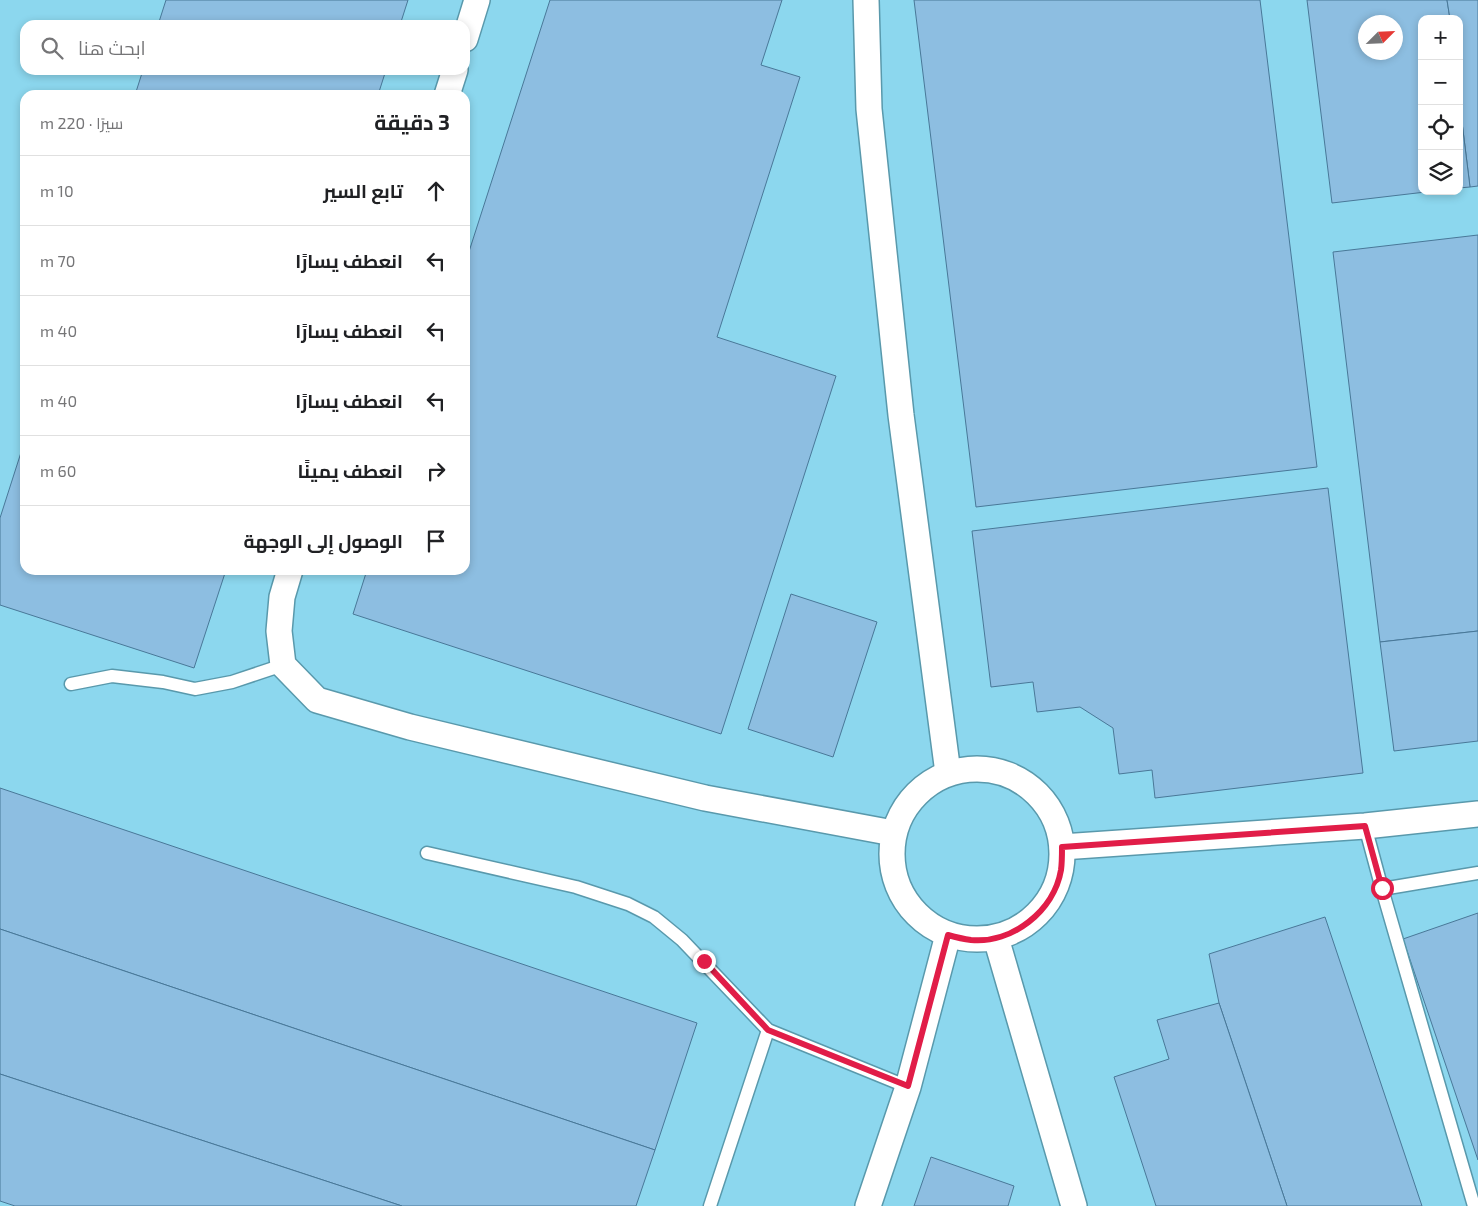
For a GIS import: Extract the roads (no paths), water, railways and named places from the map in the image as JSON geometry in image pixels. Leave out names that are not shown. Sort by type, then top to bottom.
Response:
[{"type":"street","points":[[470,23],[477,0]]},
{"type":"street","points":[[866,0],[869,108],[901,415],[948,773]]},
{"type":"street","points":[[449,90],[453,75]]},
{"type":"street","points":[[288,575],[282,596],[279,631],[283,665],[317,700],[410,727],[705,798],[893,833]]},
{"type":"street","points":[[985,769],[1013,776],[1038,794],[1054,818],[1062,847],[1061,871],[1053,894],[1038,914],[1019,929],[996,938],[972,940],[948,935],[920,919],[901,894],[891,864],[893,833],[906,805],[927,783],[948,773],[985,769]]},
{"type":"street","points":[[1062,847],[1365,826],[1478,814]]},
{"type":"street","points":[[868,1206],[908,1086],[948,935]]},
{"type":"street","points":[[996,938],[1074,1206]]},
{"type":"lane","points":[[71,684],[112,676],[163,682],[195,689],[232,682],[283,665]]},
{"type":"lane","points":[[1365,826],[1474,1206]]},
{"type":"lane","points":[[427,854],[576,887],[628,904],[654,918],[682,940],[768,1030],[908,1086]]},
{"type":"lane","points":[[1382,888],[1478,873]]},
{"type":"lane","points":[[710,1206],[768,1030]]}]
